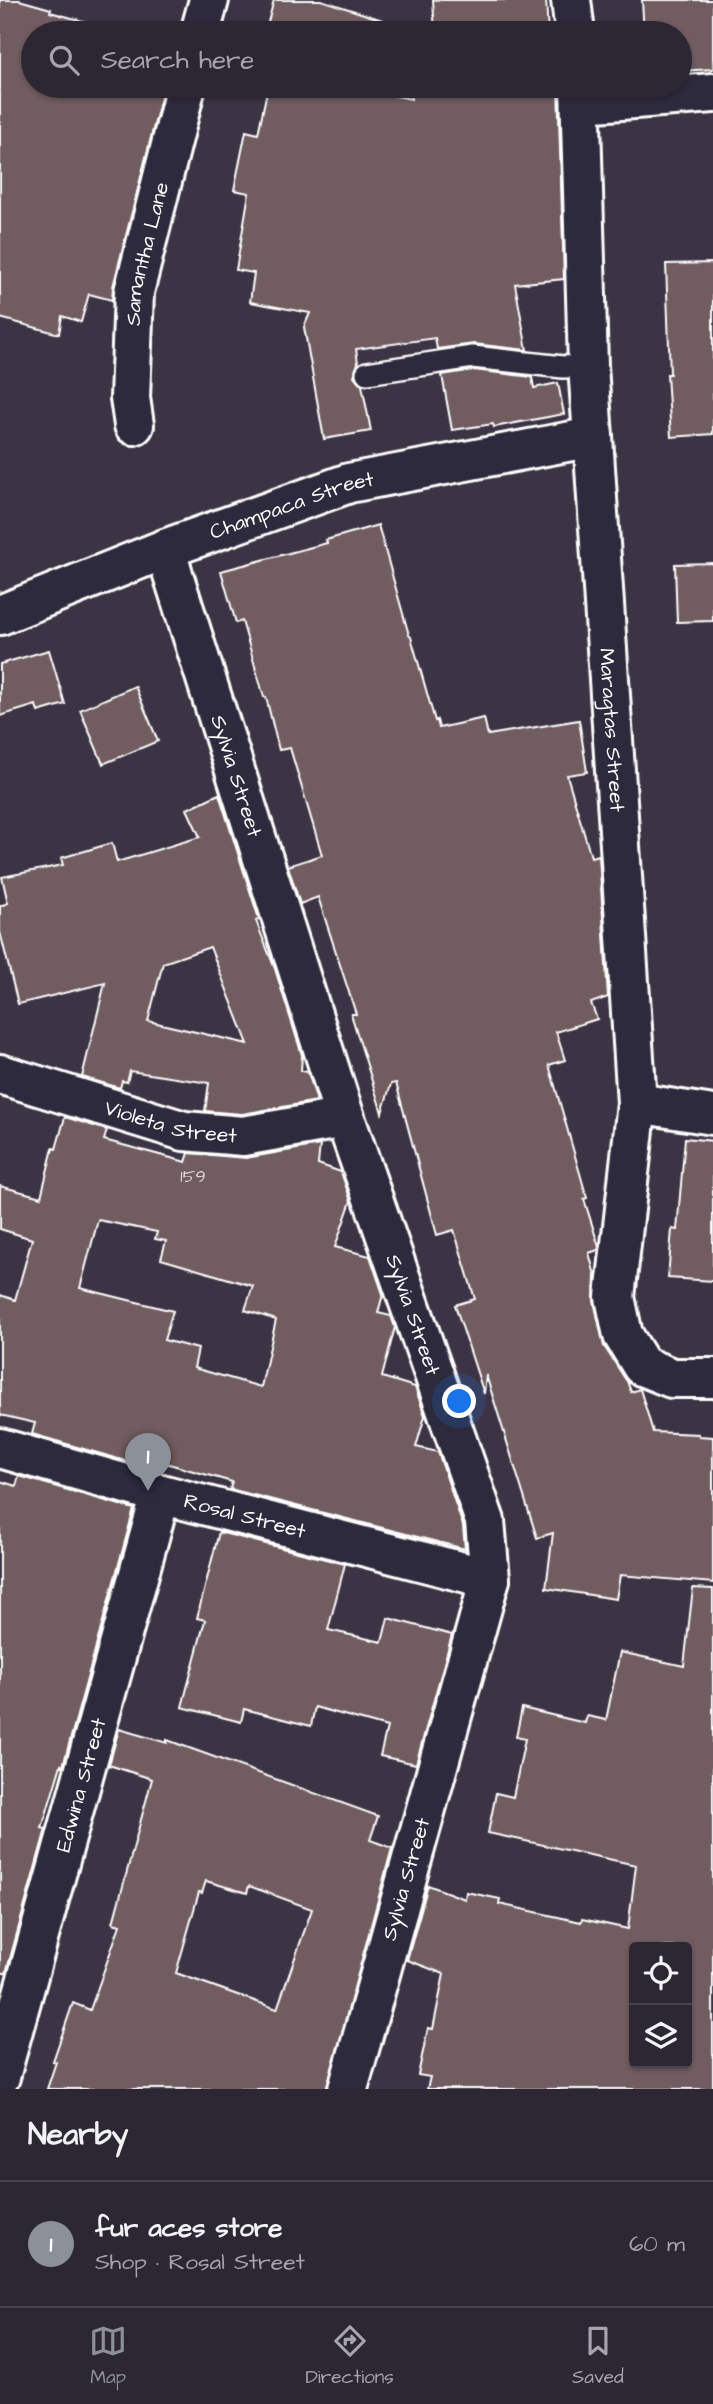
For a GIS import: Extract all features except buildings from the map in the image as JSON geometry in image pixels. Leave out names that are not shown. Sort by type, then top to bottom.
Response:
[{"type":"street","points":[[571,0],[574,21]]},
{"type":"street","points":[[692,93],[713,93]]},
{"type":"street","name":"Samantha Lane","points":[[134,425],[130,398],[134,292],[183,98]]},
{"type":"street","name":"Maragtas Street","points":[[581,98],[588,366],[637,1103],[615,1297],[623,1335],[642,1366],[671,1378],[713,1378]]},
{"type":"street","name":"Champaca Street","points":[[0,615],[165,549],[349,483],[593,437]]},
{"type":"street","name":"Sylvia Street","points":[[165,549],[345,1118],[485,1521],[490,1579],[348,2089]]},
{"type":"street","name":"Violeta Street","points":[[0,1074],[184,1131],[243,1136],[345,1118]]},
{"type":"street","points":[[637,1103],[713,1115]]},
{"type":"street","name":"Rosal Street","points":[[0,1448],[161,1494],[490,1579]]},
{"type":"street","name":"Edwina Street","points":[[0,2077],[161,1494]]},
{"type":"lane","points":[[367,373],[473,358],[563,367],[588,366]]},
{"type":"place","name":"fur aces store","points":[[148,1491]]}]
